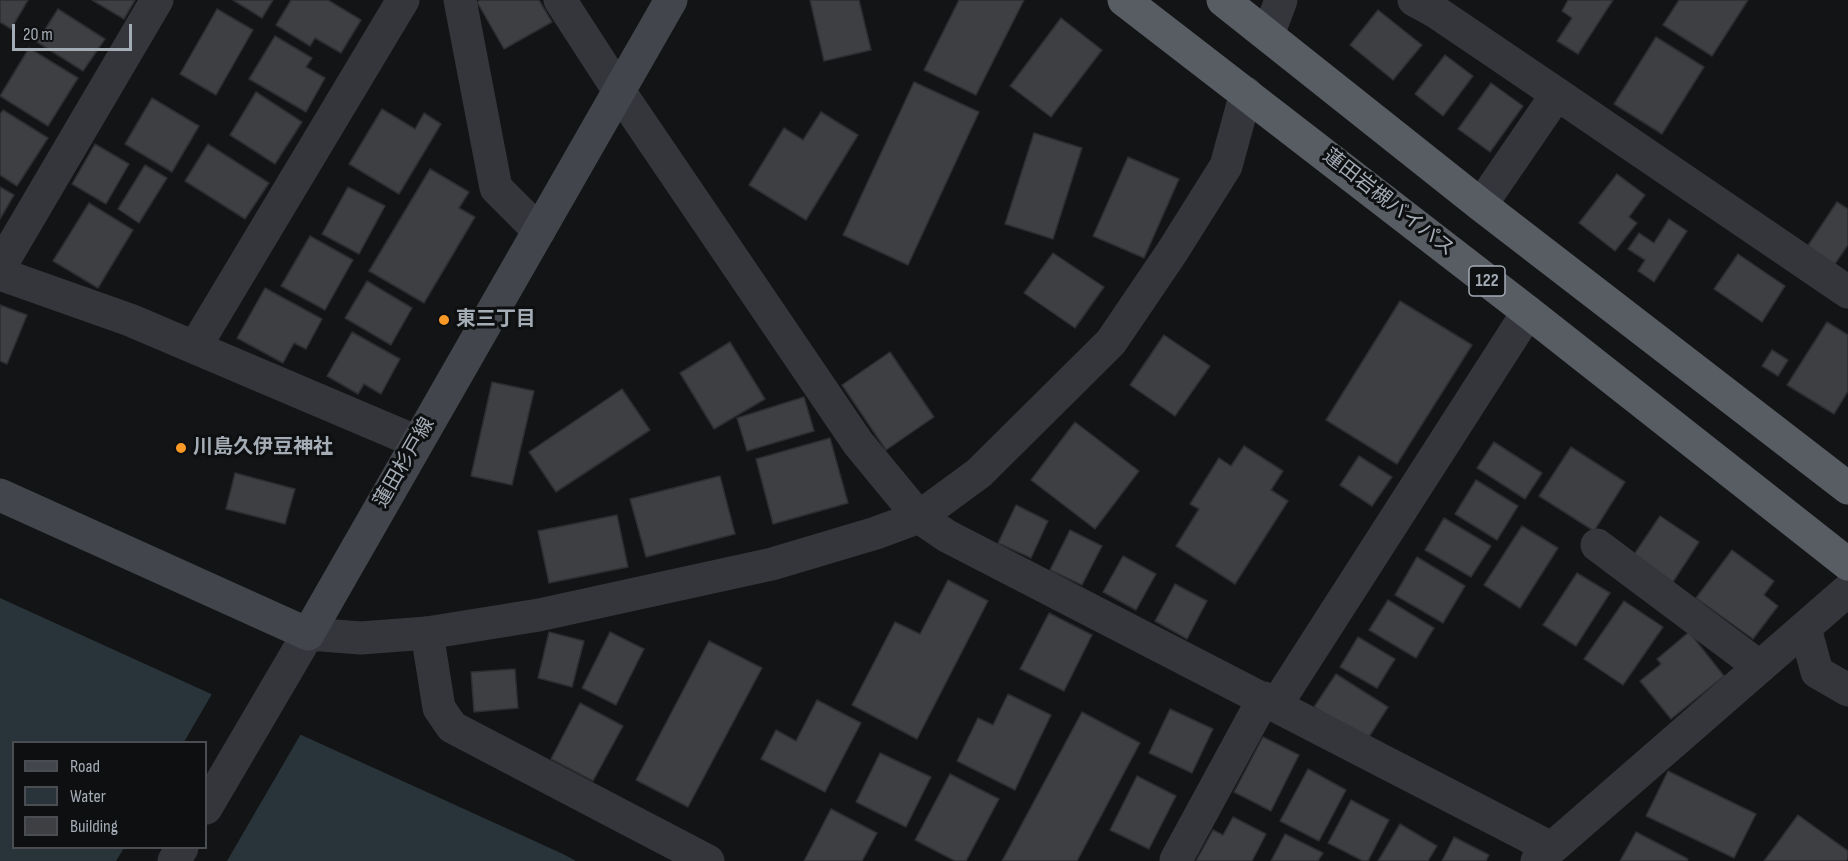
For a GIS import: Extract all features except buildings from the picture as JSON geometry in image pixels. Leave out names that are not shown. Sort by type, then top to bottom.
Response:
[{"type":"highway","name":"蓮田岩槻バイパス","points":[[1124,0],[1528,312],[1848,564]]},
{"type":"highway","points":[[1223,0],[1481,205],[1848,488]]},
{"type":"main road","name":"蓮田杉戸線","points":[[308,634],[672,0]]},
{"type":"main road","points":[[0,495],[308,634]]},
{"type":"street","points":[[0,267],[157,0]]},
{"type":"street","points":[[195,347],[403,0]]},
{"type":"street","points":[[460,0],[496,188],[539,231]]},
{"type":"street","points":[[560,0],[619,91],[858,442],[919,517],[947,536],[1270,701],[1544,854],[1848,590]]},
{"type":"street","points":[[1268,35],[1281,0]]},
{"type":"street","points":[[1414,0],[1437,12],[1848,292]]},
{"type":"street","points":[[207,806],[308,634],[361,638],[428,633],[540,615],[772,564],[876,533],[919,517],[979,473],[1111,342],[1172,252],[1226,166],[1246,93]]},
{"type":"street","points":[[1481,205],[1557,94]]},
{"type":"street","points":[[0,274],[130,320],[417,442]]},
{"type":"street","points":[[1177,861],[1270,701],[1528,312]]},
{"type":"street","points":[[1597,545],[1760,667]]},
{"type":"street","points":[[1805,628],[1816,672],[1848,690]]},
{"type":"street","points":[[428,633],[439,708],[452,727],[708,861]]},
{"type":"water","points":[[0,598],[563,854],[576,861],[0,861]]},
{"type":"pier","points":[[213,692],[302,732],[227,861],[116,861],[123,849],[207,849],[207,741],[185,741]]},
{"type":"place","name":"東三丁目","points":[[444,320]]},
{"type":"place","name":"川島久伊豆神社","points":[[181,448]]}]
